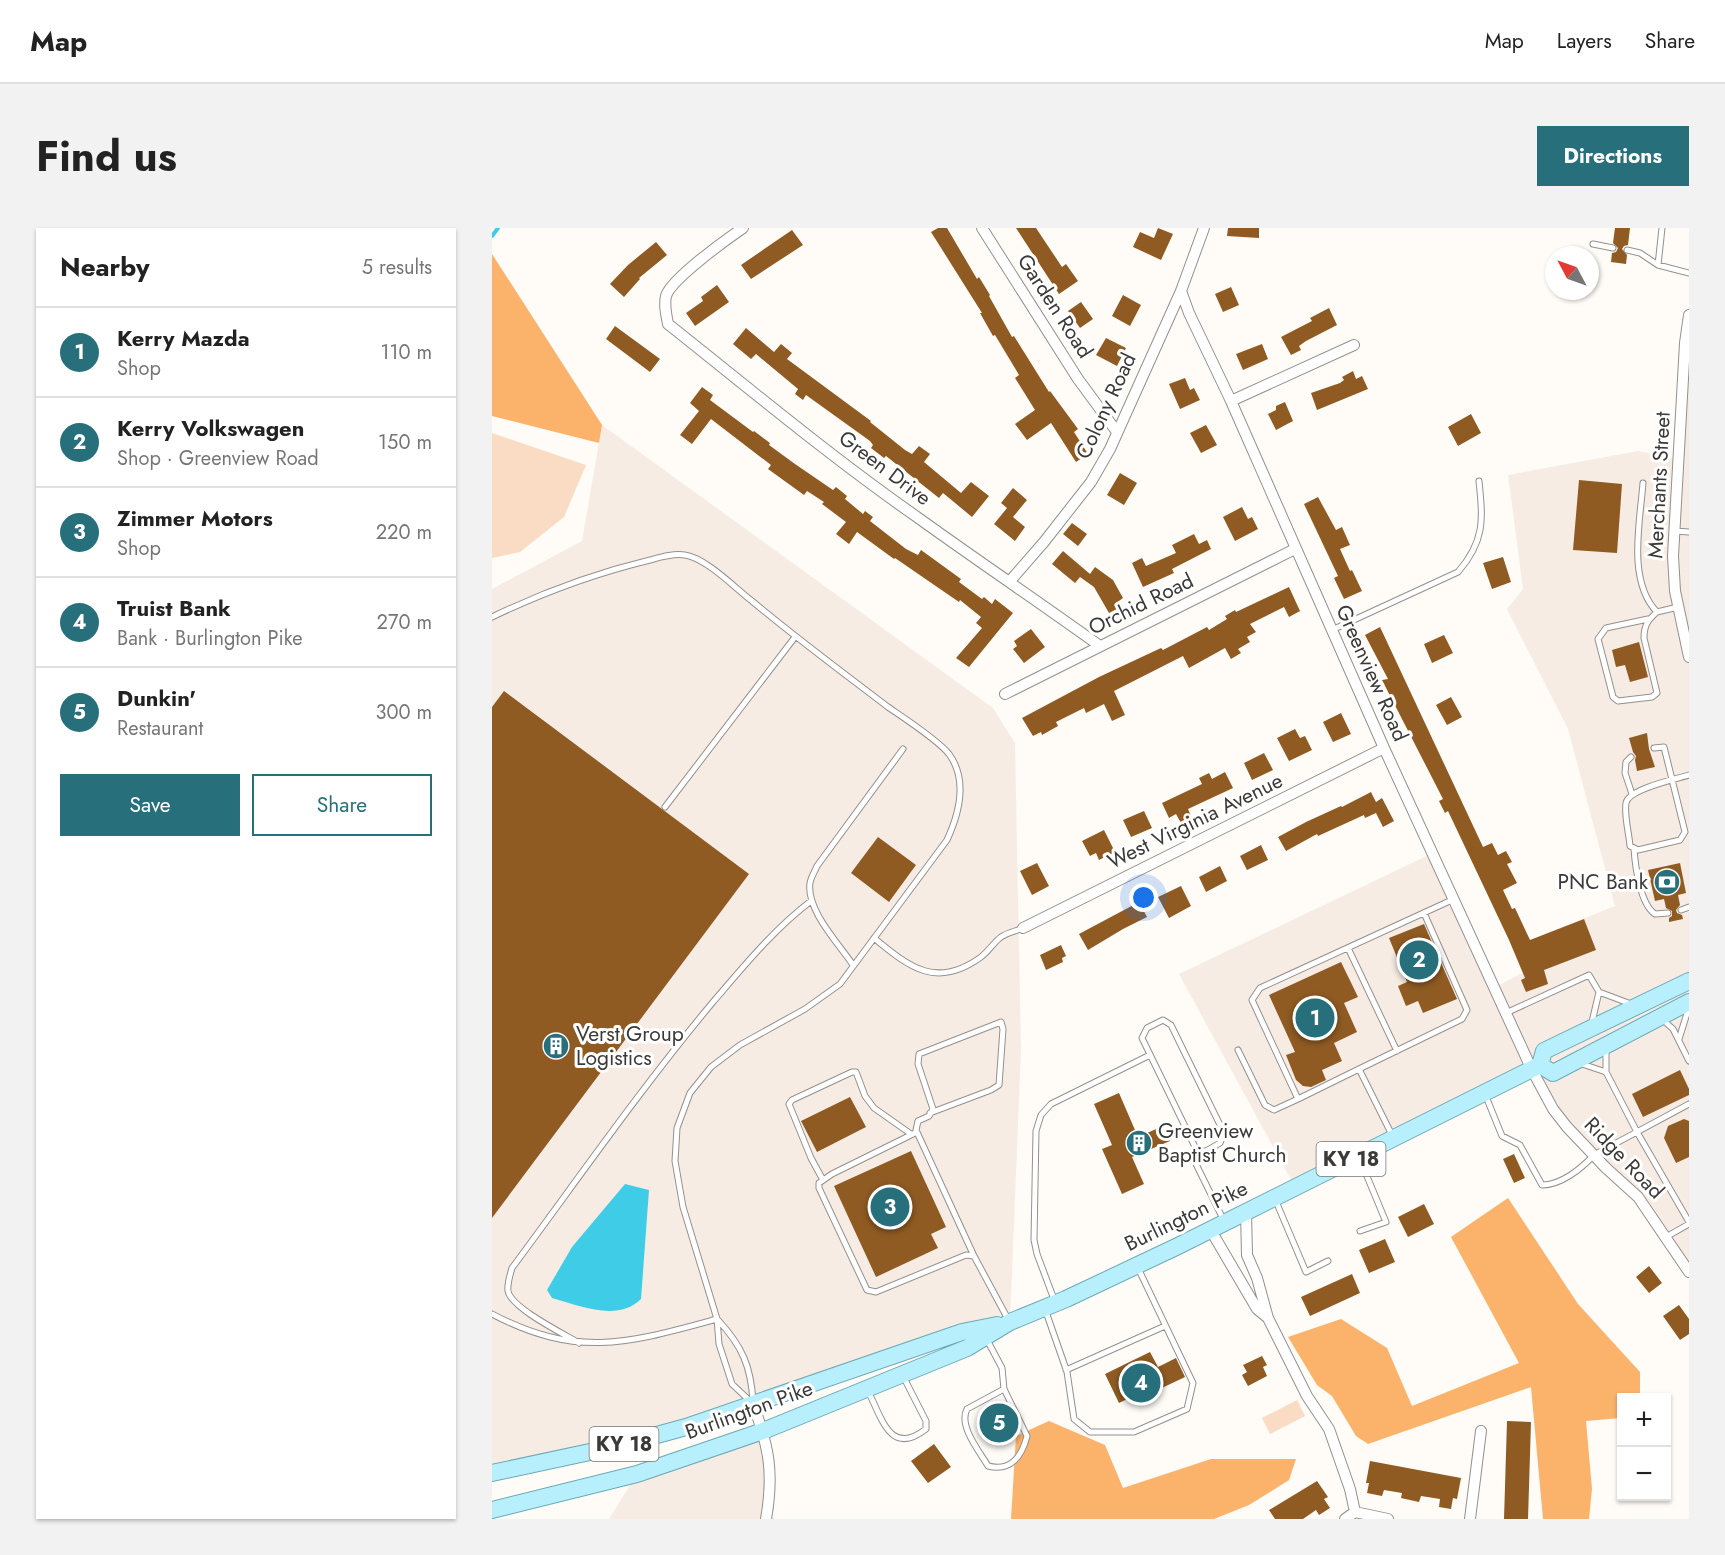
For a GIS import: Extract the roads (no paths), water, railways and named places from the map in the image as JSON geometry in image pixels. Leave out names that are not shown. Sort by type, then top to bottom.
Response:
[{"type":"main road","name":"Burlington Pike","points":[[492,1510],[637,1474],[763,1431],[903,1376],[967,1348],[1010,1322],[1137,1265],[1536,1068],[1544,1051],[1689,981]]},
{"type":"main road","name":"Burlington Pike","points":[[1536,1068],[1553,1073],[1689,1004]]},
{"type":"main road","name":"Burlington Pike","points":[[492,1473],[613,1447],[686,1427],[962,1332],[1010,1322]]},
{"type":"street","name":"Green Drive","points":[[743,228],[719,245],[675,283],[666,294],[668,324],[796,426],[916,517],[1100,646]]},
{"type":"street","name":"Garden Road","points":[[982,228],[1078,379],[1117,432]]},
{"type":"street","name":"Colony Road","points":[[1010,581],[1091,482],[1117,432],[1181,291],[1204,228]]},
{"type":"street","name":"Greenview Road","points":[[1181,291],[1189,314],[1231,401],[1384,748],[1506,1012],[1536,1068]]},
{"type":"street","name":"Merchants Street","points":[[1689,315],[1685,343],[1673,556],[1678,607],[1689,657]]},
{"type":"street","points":[[1231,401],[1354,345]]},
{"type":"street","name":"Orchid Road","points":[[1005,694],[1295,549]]},
{"type":"street","name":"West Virginia Avenue","points":[[1023,928],[1384,748]]},
{"type":"street","name":"Ridge Road","points":[[1536,1068],[1553,1108],[1594,1155],[1638,1197],[1689,1272]]},
{"type":"street","points":[[1246,1212],[1247,1255],[1257,1278],[1268,1318],[1306,1396],[1329,1429],[1350,1489],[1355,1512]]},
{"type":"street","points":[[1217,1226],[1257,1308],[1268,1318]]},
{"type":"street","points":[[753,1404],[770,1459],[770,1497],[766,1519]]},
{"type":"street","points":[[1470,1519],[1481,1431]]},
{"type":"street","points":[[1345,1519],[1355,1512],[1388,1519]]},
{"type":"lane","points":[[1658,265],[1662,228]]},
{"type":"lane","points":[[1593,244],[1613,248]]},
{"type":"lane","points":[[1627,250],[1640,252],[1658,265],[1689,273]]},
{"type":"lane","points":[[1332,630],[1458,572],[1478,542],[1483,520],[1479,481]]},
{"type":"lane","points":[[1643,483],[1638,544],[1640,584],[1649,603],[1658,612]]},
{"type":"lane","points":[[1674,531],[1689,532]]},
{"type":"lane","points":[[492,617],[536,598],[628,565],[668,555],[686,555],[705,564],[795,637],[949,753],[955,766],[960,782],[960,802],[956,822],[947,840],[840,984],[805,1009],[740,1045],[711,1067],[690,1093],[677,1128],[675,1161],[683,1207],[717,1319],[719,1344],[732,1384],[753,1404]]},
{"type":"lane","points":[[1648,619],[1644,628],[1644,638],[1657,693],[1652,697],[1617,701],[1613,697],[1598,639],[1606,628],[1648,619],[1658,612],[1678,607]]},
{"type":"lane","points":[[665,807],[795,637]]},
{"type":"lane","points":[[1654,748],[1664,747],[1672,780],[1685,832],[1680,840],[1638,850],[1630,846],[1625,804],[1628,797],[1672,780],[1689,775]]},
{"type":"lane","points":[[854,965],[814,910],[810,880],[903,749]]},
{"type":"lane","points":[[1631,756],[1626,762],[1625,773],[1632,795]]},
{"type":"lane","points":[[1682,836],[1689,840]]},
{"type":"lane","points":[[1634,848],[1636,869],[1647,907],[1655,914],[1668,913]]},
{"type":"lane","points":[[1298,1099],[1252,1000],[1260,988],[1454,899]]},
{"type":"lane","points":[[579,1343],[537,1319],[511,1299],[508,1291],[512,1268],[679,1043],[766,939],[811,901]]},
{"type":"lane","points":[[1681,910],[1689,908]]},
{"type":"lane","points":[[1239,1050],[1265,1105],[1274,1110],[1462,1019],[1467,1010],[1424,913]]},
{"type":"lane","points":[[874,938],[920,970],[937,974],[958,969],[980,957],[1001,937],[1023,928]]},
{"type":"lane","points":[[1348,948],[1397,1051]]},
{"type":"lane","points":[[1506,1012],[1589,975],[1599,992],[1638,1006]]},
{"type":"lane","points":[[1589,1029],[1599,992]]},
{"type":"lane","points":[[1679,1039],[1683,1018],[1689,1004]]},
{"type":"lane","points":[[1658,1018],[1673,1029],[1689,1061]]},
{"type":"lane","points":[[1197,1151],[1206,1151],[1220,1143],[1224,1133],[1171,1025],[1163,1020],[1147,1028],[1142,1038],[1197,1151],[1196,1164],[1217,1226]]},
{"type":"lane","points":[[930,1113],[999,1085],[1003,1029],[1001,1022],[919,1054],[918,1064],[933,1109],[930,1113],[929,1116],[918,1121],[914,1133],[823,1180],[819,1183],[819,1188],[867,1290],[876,1292],[966,1255],[974,1256]]},
{"type":"lane","points":[[1606,1045],[1606,1072],[1689,1223],[1665,1237]]},
{"type":"lane","points":[[1137,1265],[1193,1383],[1187,1409],[1134,1432],[1090,1432],[1074,1419],[1066,1370],[1034,1240],[1036,1131],[1041,1115],[1051,1104],[1149,1054]]},
{"type":"lane","points":[[1573,1063],[1586,1064],[1606,1072]]},
{"type":"lane","points":[[1359,1069],[1394,1138]]},
{"type":"lane","points":[[823,1180],[811,1158],[789,1104],[792,1100],[856,1072],[865,1096],[874,1108],[914,1133],[974,1256],[1010,1322]]},
{"type":"lane","points":[[1485,1093],[1502,1136],[1520,1145],[1542,1185],[1550,1185],[1565,1178],[1585,1165],[1594,1155],[1689,1104]]},
{"type":"lane","points":[[1359,1156],[1386,1222],[1360,1231]]},
{"type":"lane","points":[[1274,1198],[1306,1272],[1328,1261]]},
{"type":"lane","points":[[492,1314],[506,1322],[559,1340],[579,1343],[624,1342],[717,1319]]},
{"type":"lane","points":[[717,1319],[736,1340],[752,1379],[753,1404]]},
{"type":"lane","points":[[1066,1370],[1165,1326]]},
{"type":"lane","points":[[986,1337],[1002,1368],[1004,1389],[1027,1436],[1024,1449],[1016,1461],[1006,1466],[988,1466],[966,1427],[964,1415],[967,1409],[1004,1389]]},
{"type":"lane","points":[[867,1390],[890,1432],[896,1438],[903,1440],[917,1436],[926,1429],[926,1421],[903,1376]]},
{"type":"water","points":[[625,1184],[649,1190],[641,1299],[632,1306],[610,1311],[586,1308],[552,1298],[547,1290],[572,1247]]},
{"type":"waterway","points":[[492,236],[498,228]]},
{"type":"place","name":"PNC Bank","points":[[1667,882]]},
{"type":"place","name":"Kerry Volkswagen","points":[[1419,960]]},
{"type":"place","name":"Kerry Mazda","points":[[1315,1018]]},
{"type":"place","name":"Verst Group Logistics","points":[[556,1046]]},
{"type":"place","name":"Greenview Baptist Church","points":[[1139,1143]]},
{"type":"place","name":"Zimmer Motors","points":[[890,1207]]},
{"type":"place","name":"Truist Bank","points":[[1141,1383]]},
{"type":"place","name":"Dunkin'","points":[[999,1423]]}]
